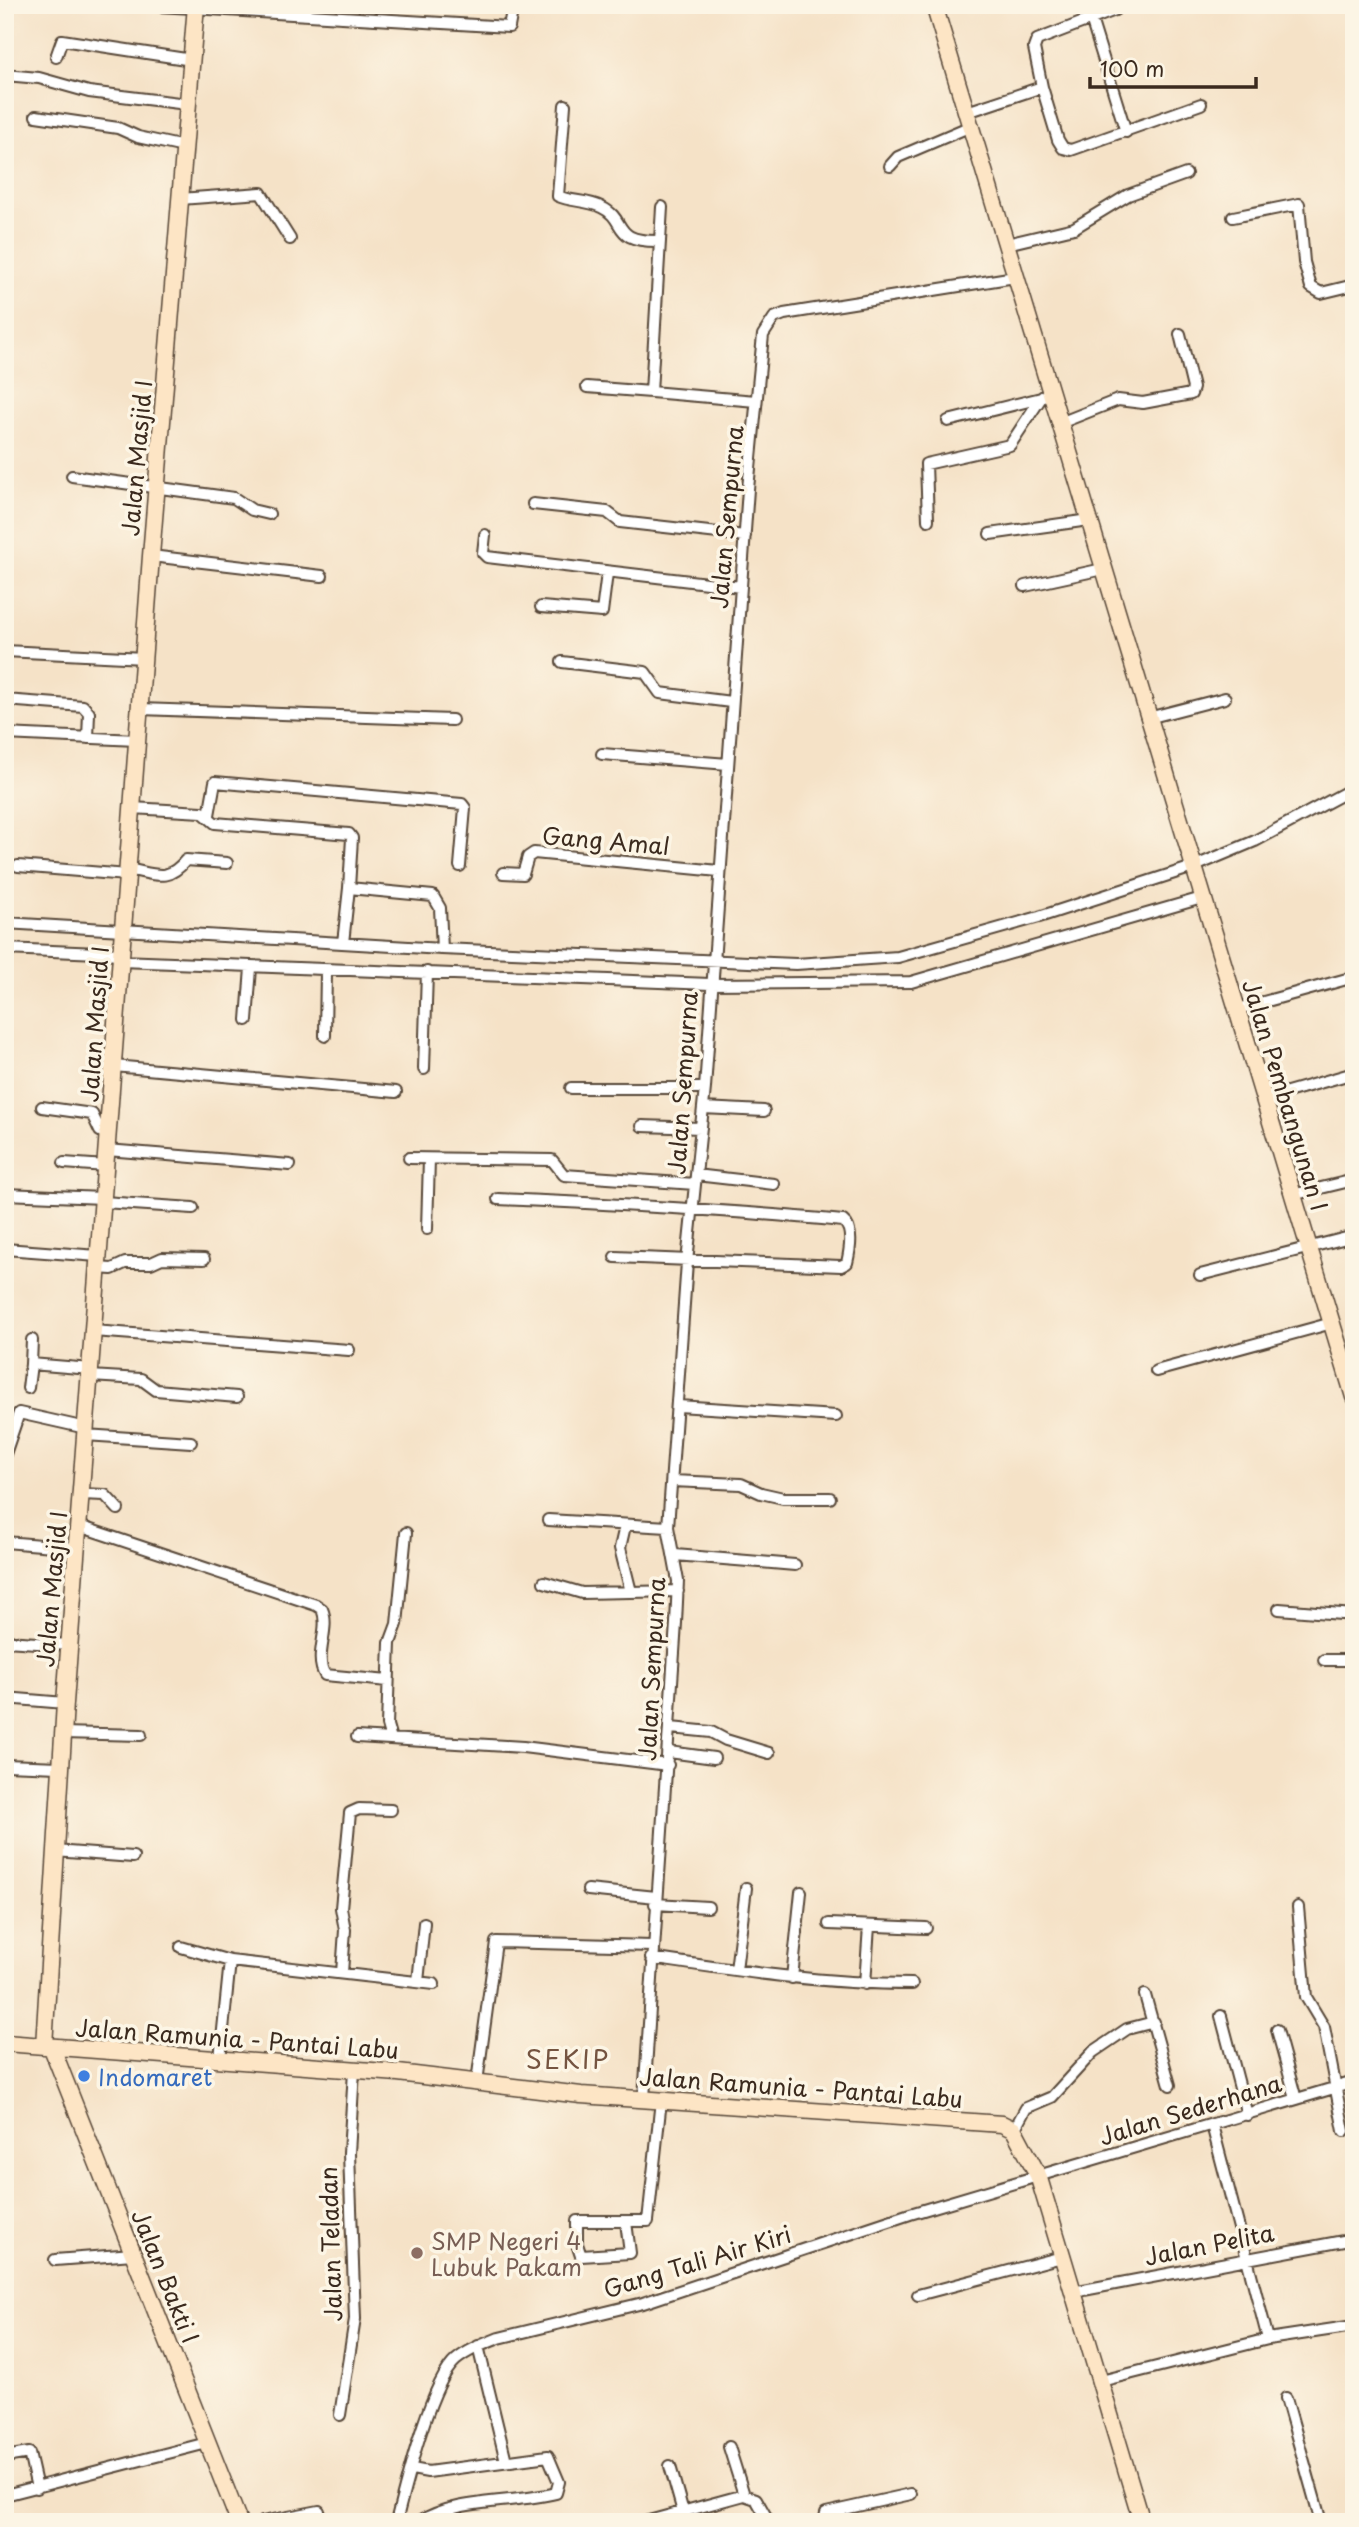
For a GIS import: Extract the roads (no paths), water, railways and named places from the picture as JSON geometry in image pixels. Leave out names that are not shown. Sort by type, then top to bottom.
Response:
[{"type":"main road","name":"Jalan Pembangunan I","points":[[934,5],[1007,244],[1046,395],[1060,423],[1292,1195],[1350,1373],[1354,1397]]},
{"type":"main road","name":"Jalan Masjid I","points":[[48,2047],[62,1733],[114,1066],[150,556],[195,8]]},
{"type":"main road","name":"Jalan Ramunia - Pantai Labu","points":[[5,2043],[477,2082],[581,2095],[1002,2124],[1014,2130]]},
{"type":"main road","name":"Jalan Bakti I","points":[[48,2047],[239,2522]]},
{"type":"main road","points":[[1014,2130],[1038,2175],[1142,2522]]},
{"type":"street","points":[[141,5],[509,27],[513,5]]},
{"type":"street","points":[[1115,10],[1037,40],[1034,48],[1042,87],[1063,148],[1079,149],[1201,104]]},
{"type":"street","points":[[1091,19],[1126,132]]},
{"type":"street","points":[[56,57],[60,42],[66,40],[192,60]]},
{"type":"street","points":[[5,75],[39,78],[89,92],[187,104]]},
{"type":"street","points":[[890,166],[898,157],[969,119],[1042,87]]},
{"type":"street","points":[[565,105],[558,196],[599,205],[608,211],[626,236],[638,240],[660,241]]},
{"type":"street","points":[[36,116],[118,128],[138,137],[184,147]]},
{"type":"street","points":[[1007,244],[1074,228],[1128,195],[1185,174]]},
{"type":"street","points":[[180,199],[261,193],[290,239]]},
{"type":"street","points":[[1233,217],[1299,204],[1304,262],[1311,287],[1321,293],[1354,285]]},
{"type":"street","points":[[651,392],[662,206]]},
{"type":"street","name":"Jalan Sempurna","points":[[644,2098],[651,1958],[671,1728],[678,1591],[675,1555],[668,1527],[687,1262],[705,1088],[710,982],[731,702],[763,335],[774,318],[822,307],[1015,277]]},
{"type":"street","points":[[1060,423],[1118,400],[1143,404],[1191,394],[1193,388],[1180,334]]},
{"type":"street","points":[[587,387],[756,401]]},
{"type":"street","points":[[948,421],[1046,395]]},
{"type":"street","points":[[928,520],[926,464],[1010,445],[1046,395]]},
{"type":"street","points":[[72,476],[234,498],[252,510],[269,514]]},
{"type":"street","points":[[533,504],[607,512],[620,522],[745,536]]},
{"type":"street","points":[[990,534],[1089,520]]},
{"type":"street","points":[[485,535],[483,553],[487,557],[741,587]]},
{"type":"street","points":[[150,556],[322,576]]},
{"type":"street","points":[[1025,586],[1103,569]]},
{"type":"street","points":[[541,607],[602,612],[607,573]]},
{"type":"street","points":[[5,651],[144,658]]},
{"type":"street","points":[[562,663],[645,672],[660,693],[731,702]]},
{"type":"street","points":[[1148,718],[1225,698]]},
{"type":"street","points":[[5,700],[83,706],[89,713],[88,738]]},
{"type":"street","points":[[140,709],[452,720]]},
{"type":"street","points":[[5,734],[137,740]]},
{"type":"street","points":[[602,754],[728,764]]},
{"type":"street","points":[[209,815],[215,782],[462,804],[465,808],[460,866]]},
{"type":"street","points":[[5,923],[251,968],[505,972],[710,982],[911,982],[1197,881],[1255,841],[1354,788]]},
{"type":"street","points":[[132,808],[202,811],[215,823],[349,834],[352,838],[343,943]]},
{"type":"street","name":"Gang Amal","points":[[503,873],[523,874],[528,857],[534,853],[719,871]]},
{"type":"street","points":[[18,866],[168,875],[180,871],[186,860],[227,863]]},
{"type":"street","points":[[5,949],[343,943],[712,963],[796,964],[898,957],[1039,917],[1197,881]]},
{"type":"street","points":[[349,888],[433,896],[440,908],[442,949]]},
{"type":"street","points":[[505,972],[506,953]]},
{"type":"street","points":[[247,1020],[251,968]]},
{"type":"street","points":[[325,1036],[326,971]]},
{"type":"street","points":[[424,1069],[427,972]]},
{"type":"street","points":[[1238,1009],[1354,977]]},
{"type":"street","points":[[114,1066],[396,1092]]},
{"type":"street","points":[[1263,1099],[1354,1073]]},
{"type":"street","points":[[571,1088],[705,1088]]},
{"type":"street","points":[[42,1107],[92,1114],[108,1142],[290,1165]]},
{"type":"street","points":[[703,1108],[764,1111]]},
{"type":"street","points":[[642,1126],[701,1128]]},
{"type":"street","points":[[409,1158],[552,1160],[564,1175],[774,1184]]},
{"type":"street","points":[[427,1229],[429,1159]]},
{"type":"street","points":[[64,1163],[106,1166]]},
{"type":"street","points":[[1292,1195],[1354,1180]]},
{"type":"street","points":[[5,1194],[193,1208]]},
{"type":"street","points":[[498,1199],[694,1208],[843,1221],[850,1231],[847,1263],[841,1266],[687,1262],[615,1256]]},
{"type":"street","points":[[1200,1275],[1354,1236]]},
{"type":"street","points":[[5,1249],[98,1262],[112,1269],[125,1263],[151,1263],[162,1258],[204,1259]]},
{"type":"street","points":[[1156,1371],[1332,1323]]},
{"type":"street","points":[[93,1331],[349,1350]]},
{"type":"street","points":[[28,1388],[32,1340]]},
{"type":"street","points":[[31,1363],[141,1379],[156,1390],[237,1397]]},
{"type":"street","points":[[678,1406],[836,1416]]},
{"type":"street","points":[[5,1454],[19,1413],[85,1431],[191,1441]]},
{"type":"street","points":[[672,1481],[737,1483],[783,1498],[830,1498]]},
{"type":"street","points":[[81,1494],[105,1495],[118,1509]]},
{"type":"street","points":[[548,1520],[668,1527]]},
{"type":"street","points":[[625,1525],[620,1548],[631,1592]]},
{"type":"street","points":[[79,1526],[316,1605],[322,1609],[325,1621],[321,1661],[325,1675],[388,1681]]},
{"type":"street","points":[[391,1739],[387,1725],[388,1681],[406,1533]]},
{"type":"street","points":[[5,1542],[77,1548]]},
{"type":"street","points":[[675,1555],[795,1565]]},
{"type":"street","points":[[544,1582],[582,1593],[678,1591]]},
{"type":"street","points":[[1279,1609],[1354,1615]]},
{"type":"street","points":[[5,1641],[69,1645]]},
{"type":"street","points":[[1324,1660],[1354,1660]]},
{"type":"street","points":[[5,1698],[65,1703]]},
{"type":"street","points":[[671,1728],[711,1732],[726,1740],[769,1754]]},
{"type":"street","points":[[62,1733],[141,1735]]},
{"type":"street","points":[[357,1737],[523,1747],[668,1765]]},
{"type":"street","points":[[669,1752],[714,1758]]},
{"type":"street","points":[[5,1765],[60,1767]]},
{"type":"street","points":[[342,1973],[345,1930],[341,1908],[351,1813],[359,1809],[390,1810]]},
{"type":"street","points":[[55,1851],[133,1857]]},
{"type":"street","points":[[736,1970],[746,1888]]},
{"type":"street","points":[[588,1890],[708,1907]]},
{"type":"street","points":[[792,1978],[801,1892]]},
{"type":"street","points":[[1298,1907],[1306,1997],[1324,2027],[1344,2130]]},
{"type":"street","points":[[418,1982],[424,1923]]},
{"type":"street","points":[[829,1924],[926,1928]]},
{"type":"street","points":[[865,1984],[869,1926]]},
{"type":"street","points":[[477,2082],[496,1942],[652,1946]]},
{"type":"street","points":[[181,1947],[230,1961],[434,1984]]},
{"type":"street","points":[[651,1958],[792,1978],[865,1984],[912,1984]]},
{"type":"street","points":[[220,2059],[230,1961]]},
{"type":"street","points":[[1144,1995],[1154,2022],[1170,2085]]},
{"type":"street","points":[[1221,2016],[1247,2115]]},
{"type":"street","points":[[1014,2130],[1026,2108],[1052,2097],[1093,2052],[1127,2029],[1154,2022]]},
{"type":"street","points":[[1277,2030],[1296,2099]]},
{"type":"street","name":"Jalan Teladan","points":[[340,2415],[355,2319],[349,2162],[354,2071]]},
{"type":"street","name":"Jalan Sederhana","points":[[1038,2175],[1354,2082]]},
{"type":"street","points":[[626,2222],[629,2253],[581,2256],[577,2249],[577,2221],[626,2222],[646,2223],[649,2217],[661,2100]]},
{"type":"street","points":[[1212,2125],[1268,2339]]},
{"type":"street","name":"Gang Tali Air Kiri","points":[[396,2522],[415,2470],[443,2376],[455,2361],[478,2346],[499,2338],[643,2303],[1038,2175]]},
{"type":"street","name":"Jalan Pelita","points":[[1073,2292],[1354,2239]]},
{"type":"street","points":[[55,2260],[133,2254]]},
{"type":"street","points":[[918,2295],[1062,2257]]},
{"type":"street","points":[[1101,2381],[1268,2339],[1354,2326]]},
{"type":"street","points":[[478,2346],[506,2461]]},
{"type":"street","points":[[1286,2398],[1321,2522]]},
{"type":"street","points":[[5,2495],[207,2443]]},
{"type":"street","points":[[729,2447],[744,2495]]},
{"type":"street","points":[[5,2456],[29,2453],[37,2488]]},
{"type":"street","points":[[415,2470],[548,2456],[559,2487],[556,2493],[530,2499],[438,2510],[419,2522]]},
{"type":"street","points":[[670,2466],[683,2512]]},
{"type":"street","points":[[824,2522],[826,2513],[911,2494]]},
{"type":"street","points":[[645,2522],[744,2495],[756,2499],[769,2522]]},
{"type":"street","points":[[262,2522],[319,2511]]},
{"type":"place","name":"Indomaret","points":[[84,2076]]},
{"type":"place","name":"SMP Negeri 4 Lubuk Pakam","points":[[417,2253]]},
{"type":"district","name":"SEKIP","points":[[568,2058]]}]
